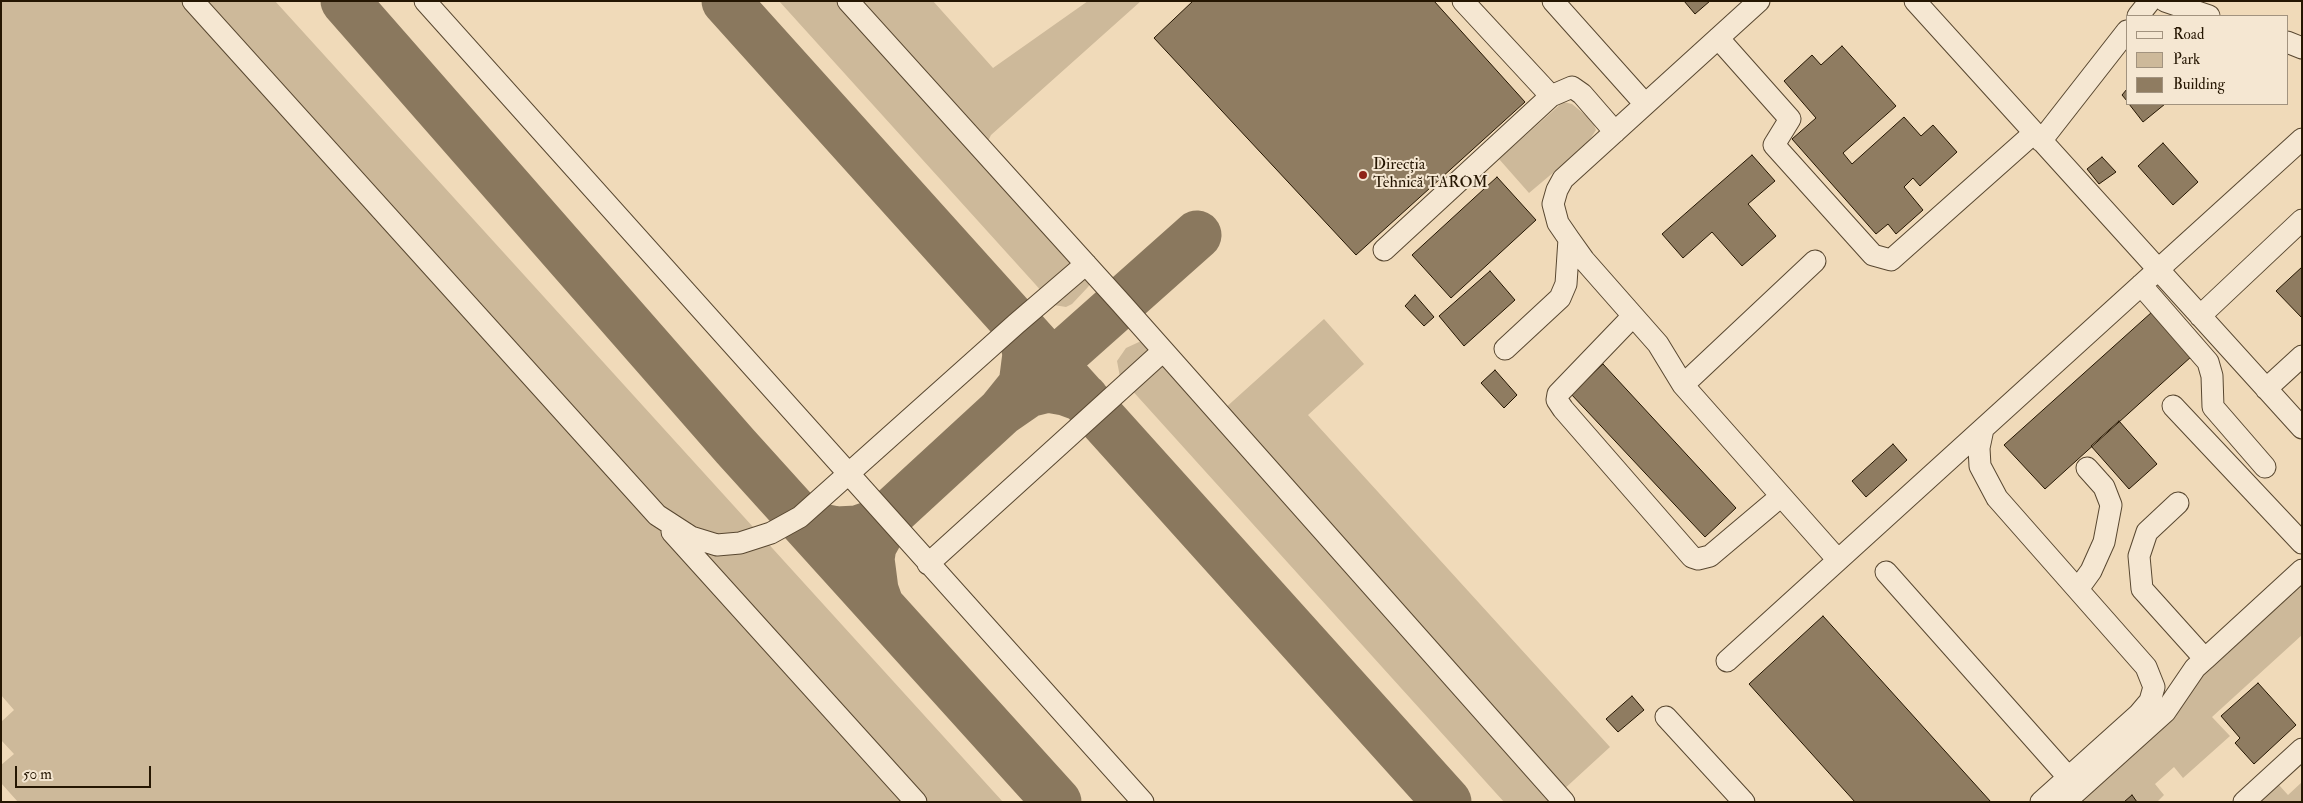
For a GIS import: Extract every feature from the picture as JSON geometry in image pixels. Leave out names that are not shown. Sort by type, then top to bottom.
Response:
[{"type":"lane","points":[[193,1],[916,802]]},
{"type":"lane","points":[[425,1],[1143,802]]},
{"type":"lane","points":[[848,1],[1163,350],[1564,802]]},
{"type":"lane","points":[[1464,1],[1551,96]]},
{"type":"lane","points":[[1553,1],[1645,104]]},
{"type":"lane","points":[[1759,1],[1563,179],[1557,190],[1554,204],[1558,223],[1569,239],[1584,260],[1658,344],[1683,385],[1780,497],[1838,560]]},
{"type":"lane","points":[[1915,1],[2302,428]]},
{"type":"lane","points":[[2139,15],[2150,1]]},
{"type":"lane","points":[[2165,1],[2206,15]]},
{"type":"lane","points":[[1718,38],[1790,119],[1774,145],[1873,255],[1891,260],[2038,137],[2126,32]]},
{"type":"lane","points":[[2288,42],[2302,48]]},
{"type":"lane","points":[[1384,250],[1551,96],[1572,87],[1582,94],[1615,132]]},
{"type":"lane","points":[[1727,661],[2302,139]]},
{"type":"lane","points":[[2200,316],[2302,220]]},
{"type":"lane","points":[[1505,349],[1560,298],[1566,284],[1569,239]]},
{"type":"lane","points":[[1683,385],[1815,261]]},
{"type":"lane","points":[[657,515],[691,537],[717,544],[740,543],[771,533],[800,517],[1086,264]]},
{"type":"lane","points":[[2141,285],[2208,362],[2212,376],[2213,407],[2265,467]]},
{"type":"lane","points":[[1634,316],[1558,394],[1557,400],[1563,409],[1692,557],[1698,559],[1710,556],[1780,497]]},
{"type":"lane","points":[[928,564],[1163,350]]},
{"type":"lane","points":[[2266,389],[2302,356]]},
{"type":"lane","points":[[2174,406],[2302,544]]},
{"type":"lane","points":[[1983,429],[1979,448],[1980,466],[1992,490],[2146,667],[2154,687],[2150,701],[2139,714],[2041,802]]},
{"type":"lane","points":[[2078,590],[2091,570],[2104,542],[2111,505],[2104,487],[2087,468]]},
{"type":"lane","points":[[2178,503],[2147,532],[2139,556],[2142,589],[2204,659]]},
{"type":"lane","points":[[2065,802],[2165,712],[2195,668],[2302,570]]},
{"type":"lane","points":[[1886,572],[2069,778]]},
{"type":"lane","points":[[1666,717],[1744,802]]},
{"type":"lane","points":[[2244,802],[2302,749]]},
{"type":"green space","points":[[1,1],[275,1],[1003,802],[18,802],[1,783],[1,765],[14,754],[1,740],[1,722],[14,710],[1,695]]},
{"type":"green space","points":[[779,1],[933,1],[993,68],[1088,1],[1141,1],[991,135],[987,143],[1093,279],[1072,304],[1066,307],[1054,305]]},
{"type":"green space","points":[[1563,102],[1572,104],[1583,113],[1592,121],[1596,130],[1586,145],[1529,193],[1499,159]]},
{"type":"green space","points":[[1324,319],[1364,364],[1308,415],[1610,747],[1550,802],[1504,802],[1120,377],[1117,361],[1126,348],[1139,342],[1161,340],[1223,410]]},
{"type":"green space","points":[[2302,586],[2302,635],[2212,717],[2230,736],[2183,778],[2174,767],[2155,784],[2164,795],[2157,802],[2137,802],[2132,795],[2124,802],[2078,802],[2194,683]]},
{"type":"green space","points":[[2302,782],[2302,802],[2260,802],[2279,785],[2288,795]]},
{"type":"building","name":"Direcţia Tehnică TAROM","points":[[1193,1],[1434,1],[1525,102],[1356,255],[1154,38]]},
{"type":"building","points":[[1684,1],[1710,1],[1695,14]]},
{"type":"building","points":[[1842,46],[1896,106],[1843,153],[1852,164],[1904,117],[1921,136],[1933,125],[1957,152],[1920,186],[1913,178],[1904,187],[1923,210],[1896,234],[1888,224],[1876,234],[1792,139],[1816,118],[1784,81],[1812,55],[1821,65]]},
{"type":"building","points":[[2126,90],[2126,100],[2122,95]]},
{"type":"building","points":[[2130,105],[2164,105],[2143,122]]},
{"type":"building","points":[[2163,143],[2198,182],[2173,205],[2138,166]]},
{"type":"building","points":[[1752,155],[1775,181],[1748,204],[1776,236],[1742,266],[1712,232],[1683,258],[1662,234]]},
{"type":"building","points":[[2102,157],[2116,172],[2099,184],[2087,169]]},
{"type":"building","points":[[1497,177],[1536,220],[1451,298],[1412,255]]},
{"type":"building","points":[[2302,267],[2302,318],[2276,291]]},
{"type":"building","points":[[1490,271],[1515,300],[1464,346],[1439,316]]},
{"type":"building","points":[[1415,295],[1434,317],[1424,326],[1405,306]]},
{"type":"building","points":[[2152,312],[2192,356],[2045,489],[2004,445]]},
{"type":"building","points":[[1603,364],[1736,508],[1705,537],[1571,394]]},
{"type":"building","points":[[1495,370],[1517,395],[1504,408],[1481,383]]},
{"type":"building","points":[[2119,421],[2157,464],[2129,489],[2091,446]]},
{"type":"building","points":[[1893,444],[1907,460],[1866,497],[1852,481]]},
{"type":"building","points":[[1823,616],[1991,802],[1855,802],[1749,684]]},
{"type":"building","points":[[2258,683],[2296,725],[2254,764],[2235,743],[2240,738],[2221,716]]},
{"type":"building","points":[[1632,696],[1644,710],[1618,732],[1606,719]]},
{"type":"building","points":[[2132,795],[2137,802],[2124,802]]},
{"type":"taxiway","points":[[345,1],[735,446],[1057,802]]},
{"type":"taxiway","points":[[726,1],[1447,802]]},
{"type":"taxiway","points":[[1052,364],[1197,235]]},
{"type":"taxiway","points":[[1022,330],[1027,354],[1023,385],[1002,411],[1028,393],[1048,388],[1065,391],[1084,398]]},
{"type":"taxiway","points":[[890,514],[1002,411]]},
{"type":"taxiway","points":[[807,525],[837,531],[857,530],[877,523],[890,514],[872,546],[870,559],[874,590],[879,604]]},
{"type":"place","name":"Direcţia Tehnică TAROM","points":[[1363,175]]}]
